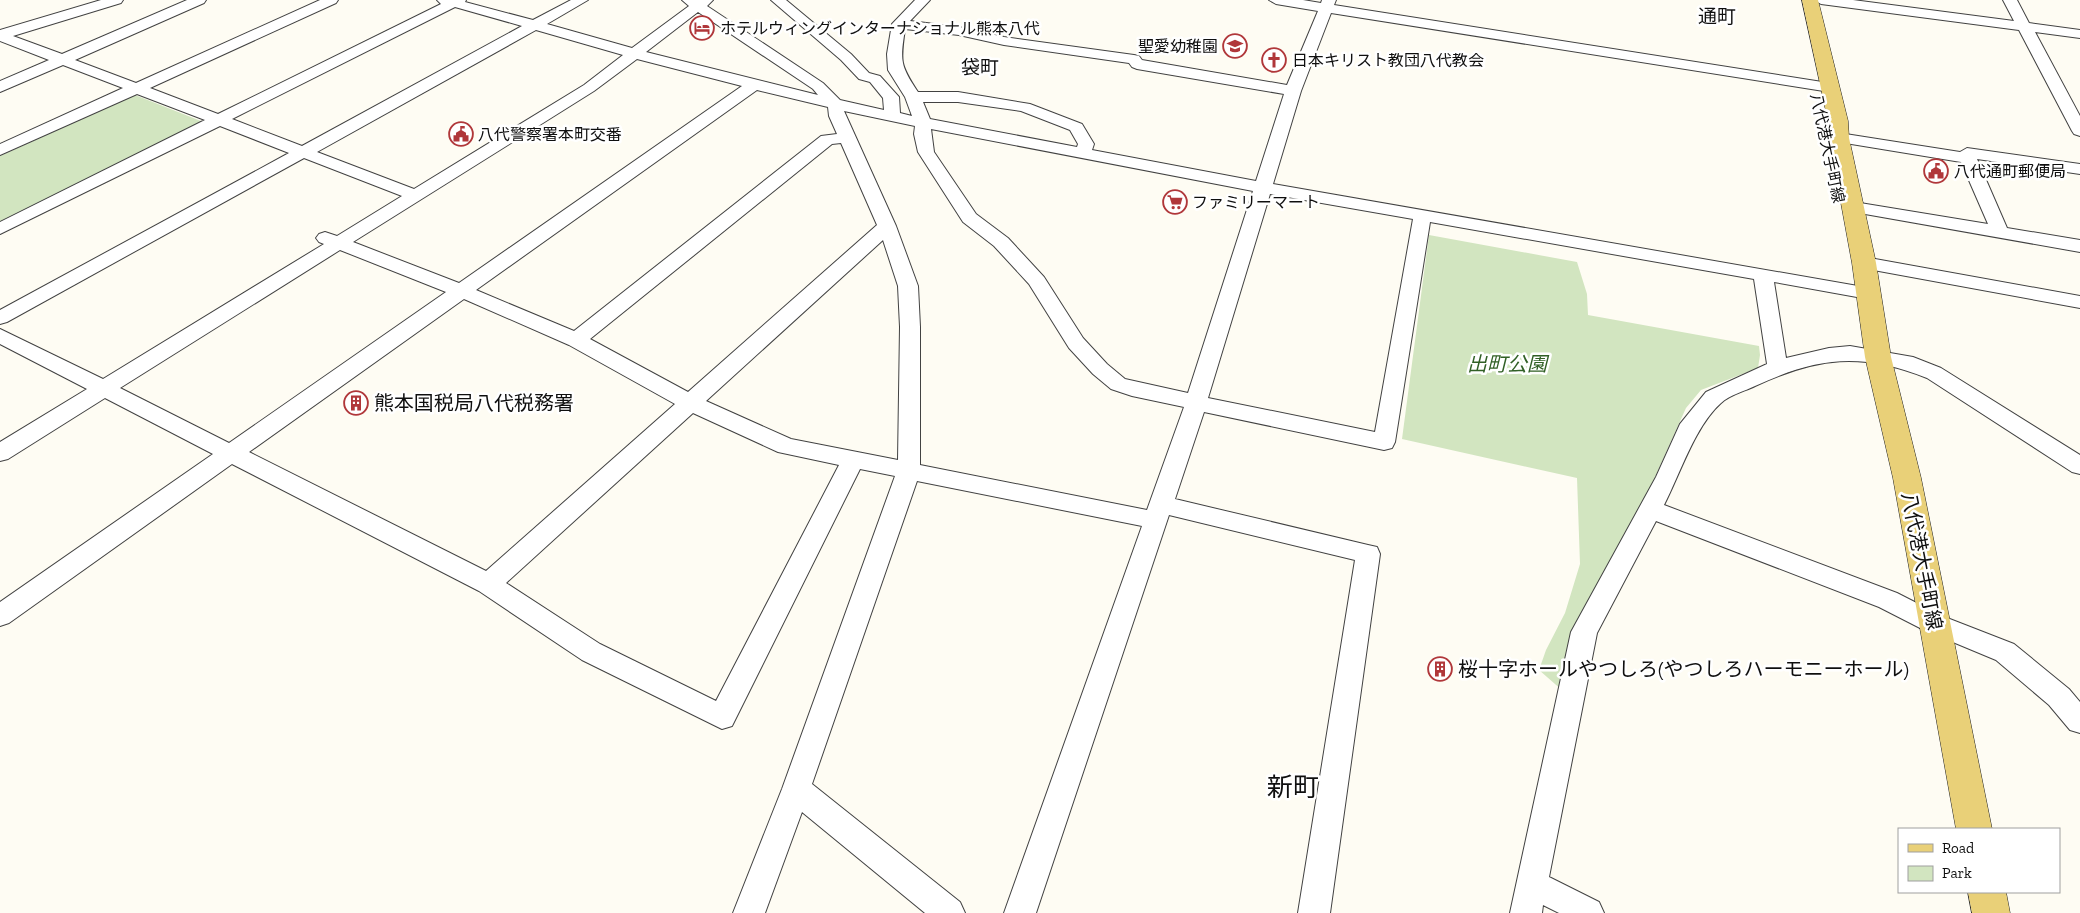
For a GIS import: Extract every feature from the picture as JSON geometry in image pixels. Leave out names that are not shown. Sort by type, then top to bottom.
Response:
[{"type":"main road","name":"八代港大手町線","points":[[1797,0],[1822,86],[1838,121],[1839,138],[1864,263],[1878,357],[1907,478],[1974,828]]},
{"type":"main road","name":"八代港大手町線","points":[[1810,0],[1827,136],[1851,261],[1868,293]]},
{"type":"main road","points":[[1987,893],[1992,913]]},
{"type":"street","points":[[0,36],[116,0]]},
{"type":"street","points":[[0,86],[200,0]]},
{"type":"street","points":[[0,150],[331,0]]},
{"type":"street","points":[[0,318],[581,0]]},
{"type":"street","points":[[778,0],[846,57],[864,76],[875,80],[891,96],[892,116]]},
{"type":"street","points":[[923,0],[899,24],[894,47],[896,70],[913,97],[923,123],[922,134],[926,152],[969,218],[1001,242],[1037,281],[1076,343],[1100,370],[1118,384],[1196,403],[1384,442],[1422,216]]},
{"type":"street","points":[[1276,0],[1327,4],[1822,86]]},
{"type":"street","points":[[1821,0],[2080,34]]},
{"type":"street","points":[[2010,0],[2080,131]]},
{"type":"street","points":[[0,229],[220,120],[452,1],[534,26],[634,53],[835,104],[923,123],[1264,188],[1868,293]]},
{"type":"street","points":[[0,436],[96,385],[410,193],[589,88],[697,2],[818,86],[835,104],[837,116],[859,160],[887,226],[908,286],[910,327],[909,470],[796,789],[749,913]]},
{"type":"street","points":[[1020,913],[1196,403],[1293,91],[1327,4]]},
{"type":"street","points":[[899,24],[959,31],[1004,40],[1134,59],[1137,64],[1293,91]]},
{"type":"street","points":[[0,36],[410,193]]},
{"type":"street","points":[[0,616],[755,84]]},
{"type":"street","points":[[913,97],[958,97],[1024,107],[1076,127],[1086,144],[1083,153]]},
{"type":"street","points":[[576,340],[826,140],[846,137]]},
{"type":"street","points":[[1839,138],[1968,158]]},
{"type":"street","points":[[2000,232],[1967,153],[2080,169]]},
{"type":"street","points":[[1854,207],[2080,246]]},
{"type":"street","points":[[488,584],[887,226]]},
{"type":"street","points":[[332,240],[462,291],[576,340],[691,403],[786,446],[909,470],[1158,512],[1368,554],[1314,913]]},
{"type":"street","points":[[1864,263],[2080,302]]},
{"type":"street","points":[[1763,276],[1776,360],[1779,368]]},
{"type":"street","points":[[0,336],[488,584],[591,652],[722,717],[853,460]]},
{"type":"street","points":[[1588,913],[1564,899],[1529,899],[1584,632],[1650,509],[1688,429],[1714,397],[1779,368],[1828,355],[1850,353],[1906,362],[1934,373],[2080,466]]},
{"type":"street","points":[[0,453],[96,385]]},
{"type":"street","points":[[1650,509],[1888,600],[1934,623],[2005,652],[2059,697],[2080,721]]},
{"type":"street","points":[[796,789],[949,913]]},
{"type":"green space","points":[[135,95],[206,123],[0,224],[0,156]]},
{"type":"green space","name":"出町公園","points":[[1429,235],[1577,262],[1587,294],[1588,315],[1759,346],[1758,368],[1701,390],[1686,408],[1563,691],[1539,670],[1546,650],[1565,613],[1580,564],[1577,478],[1402,439]]},
{"type":"place","name":"ホテルウィングインターナショナル熊本八代","points":[[702,28]]},
{"type":"place","name":"聖愛幼稚園","points":[[1235,46]]},
{"type":"place","name":"日本キリスト教団八代教会","points":[[1274,60]]},
{"type":"place","name":"八代警察署本町交番","points":[[461,134]]},
{"type":"place","name":"八代通町郵便局","points":[[1936,171]]},
{"type":"place","name":"ファミリーマート","points":[[1175,202]]},
{"type":"place","name":"熊本国税局八代税務署","points":[[356,403]]},
{"type":"place","name":"桜十字ホールやつしろ(やつしろハーモニーホール)","points":[[1440,669]]},
{"type":"district","name":"通町","points":[[1717,16]]},
{"type":"district","name":"袋町","points":[[980,67]]},
{"type":"district","name":"新町","points":[[1293,787]]}]
